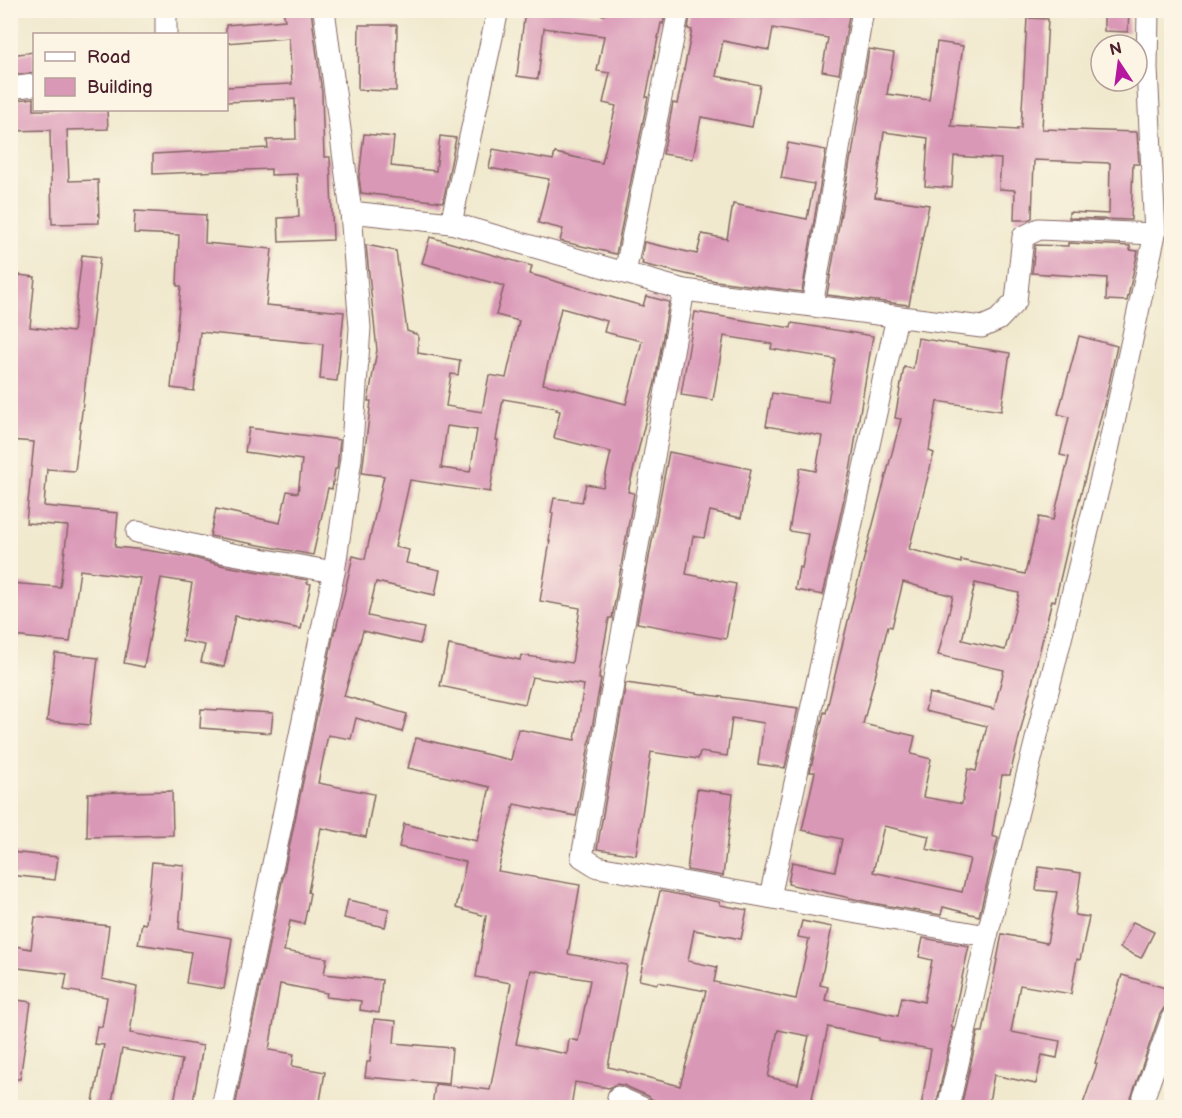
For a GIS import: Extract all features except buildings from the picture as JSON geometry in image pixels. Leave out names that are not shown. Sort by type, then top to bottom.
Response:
[{"type":"street","points":[[166,10],[166,33]]},
{"type":"street","points":[[222,1107],[334,572],[351,459],[360,328],[351,212],[324,10]]},
{"type":"street","points":[[451,223],[498,10]]},
{"type":"street","points":[[625,273],[679,10]]},
{"type":"street","points":[[812,306],[863,10]]},
{"type":"street","points":[[948,1107],[987,936],[1108,450],[1155,234],[1147,68],[1149,10]]},
{"type":"street","points":[[10,88],[33,85]]},
{"type":"street","points":[[351,212],[451,223],[684,290],[982,327],[998,320],[1016,301],[1023,237],[1038,229],[1155,234]]},
{"type":"street","points":[[684,290],[582,857],[598,867],[987,936]]},
{"type":"street","points":[[770,897],[897,317]]},
{"type":"street","points":[[137,532],[227,553],[334,572]]},
{"type":"street","points":[[1140,1107],[1172,1018]]},
{"type":"street","points":[[618,1097],[643,1107]]}]
